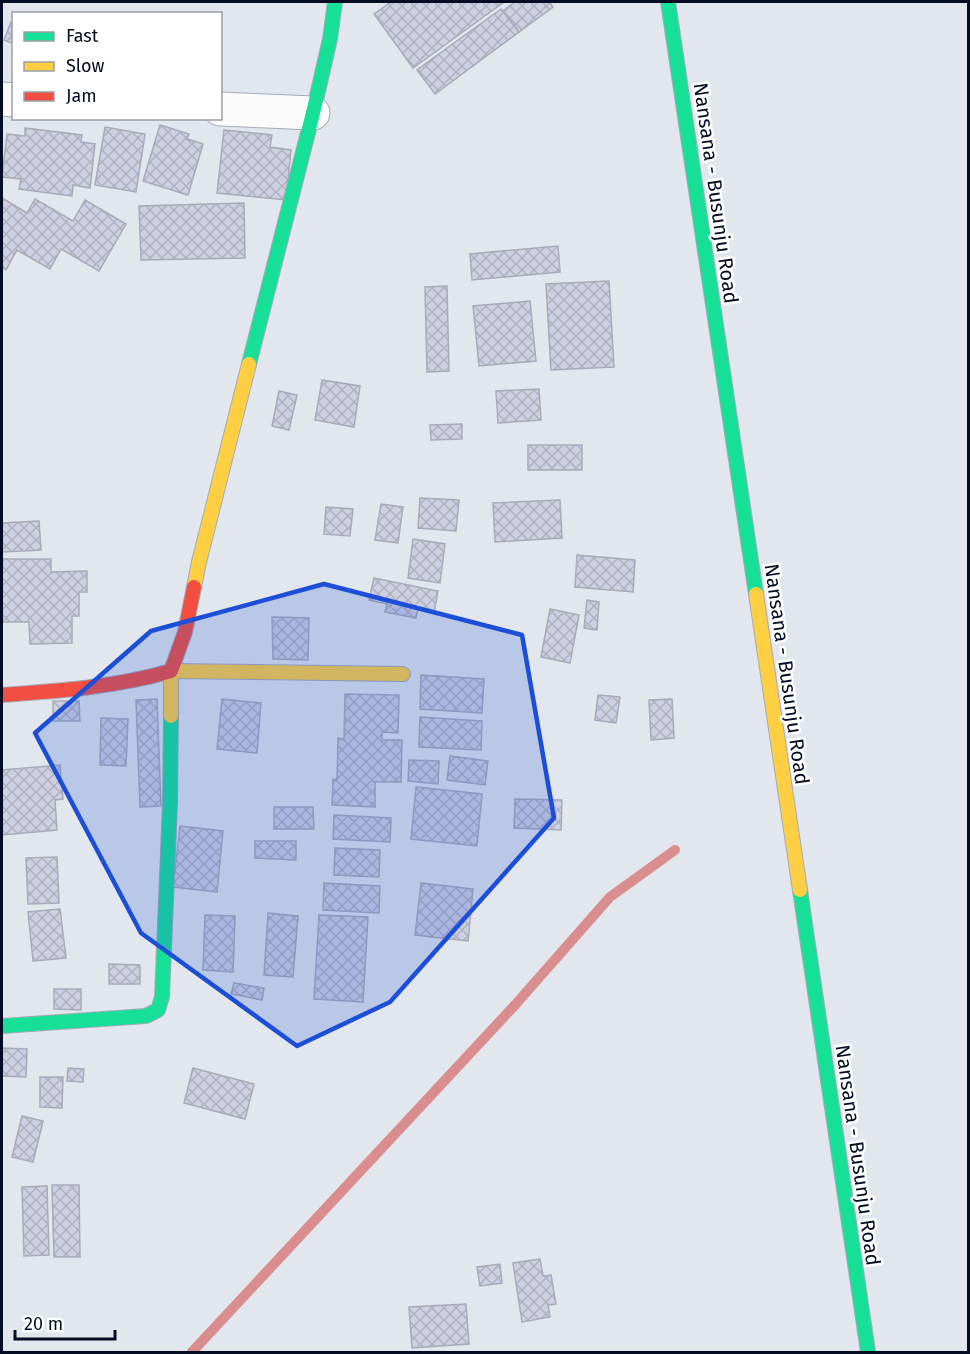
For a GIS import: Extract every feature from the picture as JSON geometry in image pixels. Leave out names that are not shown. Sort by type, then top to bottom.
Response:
[{"type":"street","points":[[2,1026],[146,1016],[158,1010],[162,998],[170,803],[171,672],[178,657],[186,626],[199,562],[313,113],[330,39],[335,2]]},
{"type":"street","name":"Nansana - Busunju Road","points":[[668,2],[868,1353]]},
{"type":"street","points":[[222,109],[313,113]]},
{"type":"street","points":[[2,695],[130,682],[171,672],[403,675]]},
{"type":"highlighted area","points":[[324,584],[522,635],[554,818],[390,1002],[297,1046],[141,933],[35,733],[151,631]]},
{"type":"building","points":[[391,2],[504,2],[413,68],[374,14]]},
{"type":"building","points":[[515,2],[549,2],[553,7],[519,32],[503,11]]},
{"type":"building","points":[[501,9],[519,32],[435,94],[417,70]]},
{"type":"building","points":[[11,22],[12,22],[12,43],[4,40]]},
{"type":"building","points":[[160,125],[189,134],[187,139],[203,144],[188,195],[143,181]]},
{"type":"building","points":[[105,127],[145,134],[136,192],[95,185]]},
{"type":"building","points":[[25,128],[82,135],[81,142],[95,144],[90,188],[73,185],[72,196],[19,189],[21,179],[2,177],[7,134],[25,136]]},
{"type":"building","points":[[224,130],[272,135],[270,147],[291,150],[286,200],[217,193]]},
{"type":"building","points":[[2,198],[27,213],[35,199],[73,221],[85,200],[126,224],[99,271],[61,249],[50,269],[17,250],[6,270],[2,267]]},
{"type":"building","points":[[244,203],[245,258],[141,260],[139,206]]},
{"type":"building","points":[[558,246],[560,272],[472,280],[470,254]]},
{"type":"building","points":[[609,281],[614,367],[551,370],[546,284]]},
{"type":"building","points":[[447,286],[449,371],[427,372],[425,287]]},
{"type":"building","points":[[530,301],[536,361],[479,366],[473,306]]},
{"type":"building","points":[[322,380],[360,386],[354,427],[315,420]]},
{"type":"building","points":[[539,389],[541,420],[498,423],[496,391]]},
{"type":"building","points":[[279,391],[297,395],[289,430],[272,426]]},
{"type":"building","points":[[462,424],[462,439],[431,440],[430,425]]},
{"type":"building","points":[[528,445],[582,445],[582,470],[528,470]]},
{"type":"building","points":[[420,498],[459,500],[456,531],[418,528]]},
{"type":"building","points":[[560,500],[562,538],[495,542],[493,503]]},
{"type":"building","points":[[381,504],[403,507],[398,543],[375,540]]},
{"type":"building","points":[[326,507],[353,509],[350,536],[324,534]]},
{"type":"building","points":[[39,521],[41,550],[2,552],[2,523]]},
{"type":"building","points":[[413,539],[445,544],[440,583],[408,578]]},
{"type":"building","points":[[577,555],[635,560],[633,592],[575,587]]},
{"type":"building","points":[[2,559],[51,559],[51,572],[87,571],[87,592],[79,592],[79,616],[72,616],[72,643],[30,644],[29,622],[2,622]]},
{"type":"building","points":[[374,578],[438,591],[434,613],[418,609],[416,618],[385,612],[387,604],[369,600]]},
{"type":"building","points":[[587,600],[599,602],[597,630],[584,628]]},
{"type":"building","points":[[550,609],[579,615],[570,663],[541,657]]},
{"type":"building","points":[[272,617],[309,618],[308,660],[273,659]]},
{"type":"building","points":[[421,675],[484,679],[482,713],[420,709]]},
{"type":"building","points":[[345,694],[399,695],[398,733],[382,732],[382,740],[402,740],[401,782],[375,782],[375,807],[332,805],[333,779],[337,780],[338,738],[344,739]]},
{"type":"building","points":[[598,695],[620,697],[616,723],[595,720]]},
{"type":"building","points":[[157,699],[161,806],[140,807],[136,700]]},
{"type":"building","points":[[222,699],[261,703],[257,753],[217,749]]},
{"type":"building","points":[[672,699],[674,738],[651,740],[649,700]]},
{"type":"building","points":[[53,701],[79,701],[80,721],[53,721]]},
{"type":"building","points":[[420,717],[482,721],[481,750],[419,747]]},
{"type":"building","points":[[101,718],[128,719],[126,766],[100,765]]},
{"type":"building","points":[[450,756],[488,761],[485,785],[447,780]]},
{"type":"building","points":[[409,760],[439,761],[438,784],[408,781]]},
{"type":"building","points":[[60,765],[63,799],[55,800],[57,830],[2,835],[2,770]]},
{"type":"building","points":[[416,787],[482,794],[477,846],[411,839]]},
{"type":"building","points":[[515,799],[562,800],[561,830],[514,828]]},
{"type":"building","points":[[274,807],[313,807],[314,829],[274,829]]},
{"type":"building","points":[[334,815],[391,818],[390,842],[333,839]]},
{"type":"building","points":[[180,826],[223,831],[217,892],[173,887]]},
{"type":"building","points":[[255,841],[296,841],[296,860],[255,858]]},
{"type":"building","points":[[335,848],[380,850],[379,877],[334,875]]},
{"type":"building","points":[[57,857],[59,903],[28,904],[26,858]]},
{"type":"building","points":[[324,883],[380,886],[379,913],[323,910]]},
{"type":"building","points":[[421,883],[473,889],[468,941],[415,935]]},
{"type":"building","points":[[60,909],[66,958],[33,961],[28,912]]},
{"type":"building","points":[[268,913],[298,916],[293,977],[264,975]]},
{"type":"building","points":[[205,915],[235,916],[233,972],[203,970]]},
{"type":"building","points":[[319,915],[368,917],[363,1002],[314,999]]},
{"type":"building","points":[[109,964],[140,965],[140,984],[109,984]]},
{"type":"building","points":[[234,983],[264,988],[262,1000],[231,994]]},
{"type":"building","points":[[54,989],[81,989],[81,1010],[54,1009]]},
{"type":"building","points":[[2,1048],[27,1049],[26,1077],[2,1076]]},
{"type":"building","points":[[68,1068],[84,1069],[83,1082],[67,1081]]},
{"type":"building","points":[[193,1068],[254,1084],[245,1119],[184,1103]]},
{"type":"building","points":[[40,1077],[63,1077],[62,1108],[40,1107]]},
{"type":"building","points":[[22,1116],[43,1121],[33,1162],[12,1157]]},
{"type":"building","points":[[52,1185],[79,1185],[80,1257],[54,1257]]},
{"type":"building","points":[[47,1186],[49,1255],[24,1256],[22,1187]]},
{"type":"building","points":[[540,1259],[543,1276],[551,1275],[556,1304],[548,1305],[550,1317],[522,1322],[513,1263]]},
{"type":"building","points":[[500,1264],[502,1283],[480,1286],[477,1267]]},
{"type":"building","points":[[466,1304],[469,1344],[412,1348],[409,1307]]},
{"type":"waterway","points":[[192,1352],[515,1005],[610,897],[675,850]]},
{"type":"traffic: fast","points":[[249,364],[313,113],[330,39],[335,2]]},
{"type":"traffic: fast","points":[[668,2],[756,594]]},
{"type":"traffic: fast","points":[[2,1026],[146,1016],[158,1010],[162,997],[171,716]]},
{"type":"traffic: fast","points":[[800,890],[868,1352]]},
{"type":"traffic: slow","points":[[194,587],[249,364]]},
{"type":"traffic: slow","points":[[756,594],[800,890]]},
{"type":"traffic: slow","points":[[171,716],[171,671],[403,674]]},
{"type":"traffic: jam","points":[[2,695],[108,685],[171,671],[185,632],[194,587]]}]
